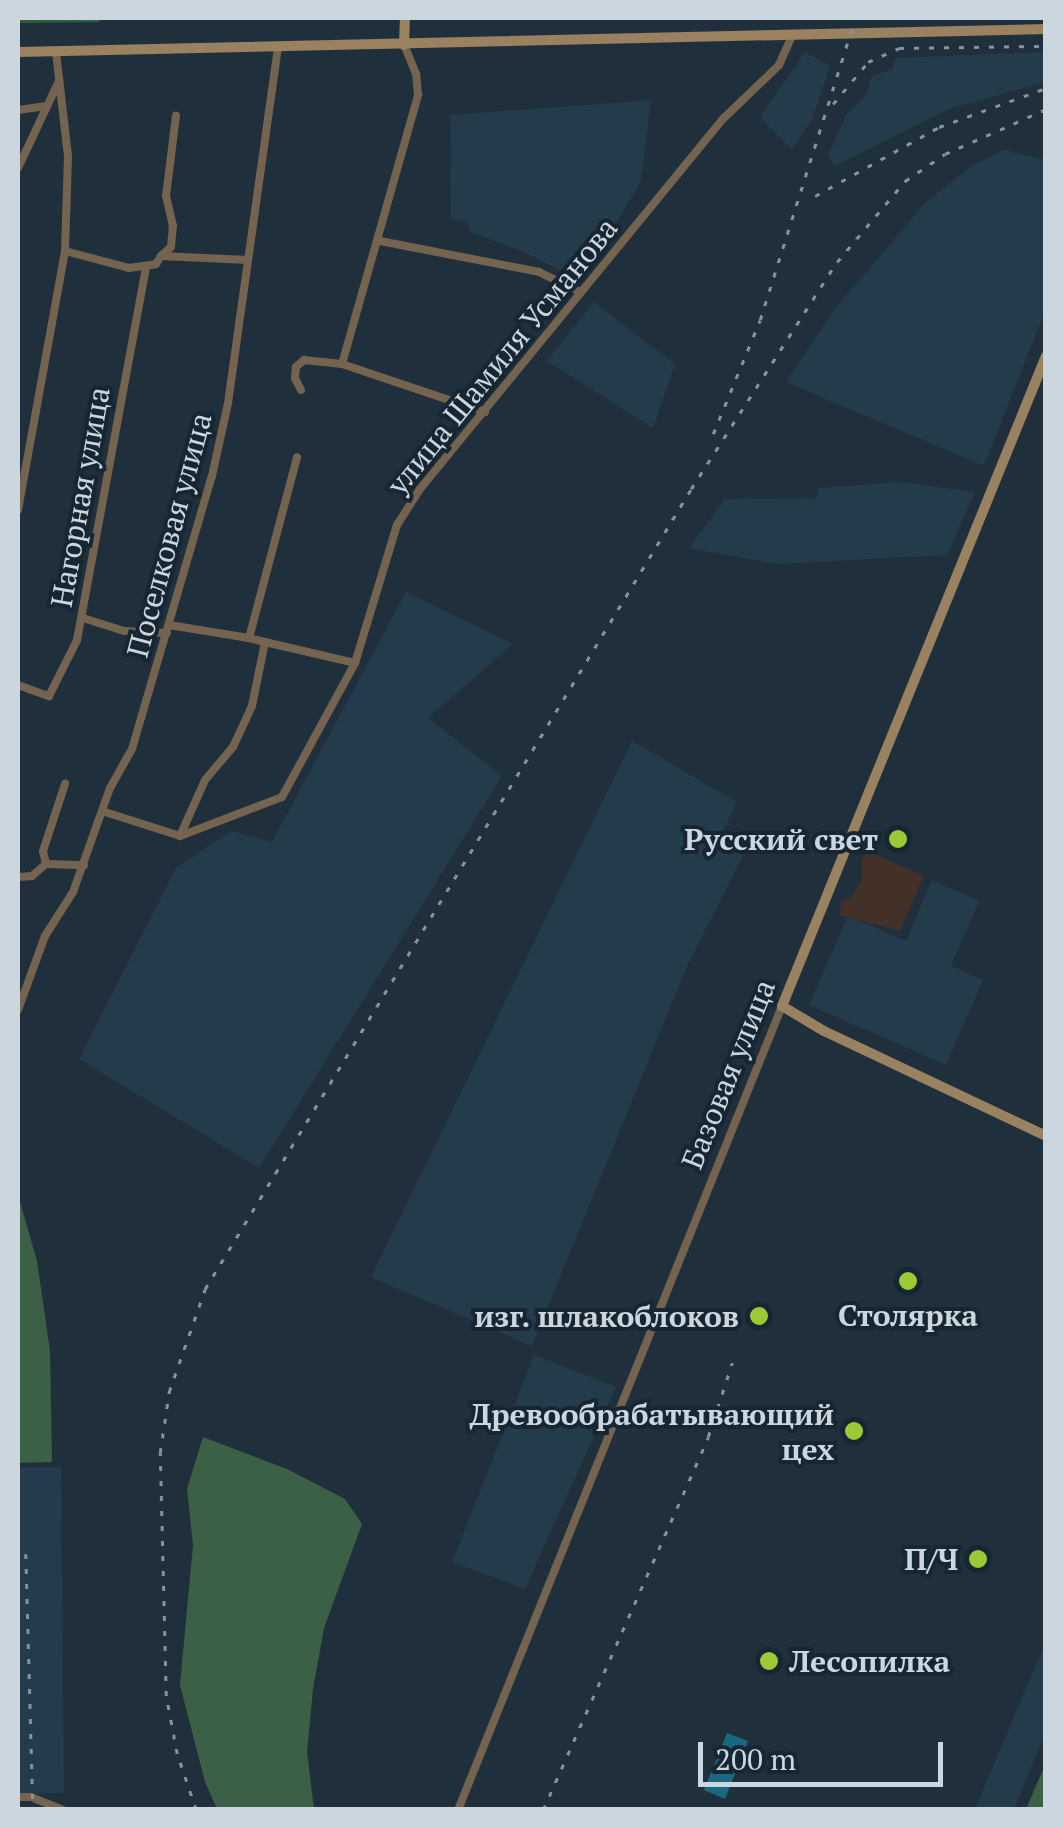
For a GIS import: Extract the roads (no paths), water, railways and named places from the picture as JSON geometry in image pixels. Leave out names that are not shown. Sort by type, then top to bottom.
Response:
[{"type":"main road","points":[[404,45],[405,18]]},
{"type":"main road","points":[[18,52],[1046,29]]},
{"type":"main road","name":"Базовая улица","points":[[782,1006],[1046,356]]},
{"type":"main road","points":[[782,1006],[824,1032],[1046,1136]]},
{"type":"street","name":"улица Шамиля Усманова","points":[[180,836],[282,797],[355,662],[397,524],[420,489],[724,118],[778,65],[793,34]]},
{"type":"street","points":[[342,364],[418,95],[416,74],[404,45]]},
{"type":"street","name":"Поселковая улица","points":[[18,1010],[44,936],[84,865],[110,788],[132,749],[168,629],[228,403],[278,48]]},
{"type":"street","points":[[18,510],[65,251],[68,156],[56,52]]},
{"type":"street","points":[[18,168],[60,81]]},
{"type":"street","points":[[18,110],[45,106]]},
{"type":"street","points":[[65,251],[129,268],[146,268],[171,247],[173,226],[166,196],[176,116]]},
{"type":"street","points":[[380,240],[539,272],[580,292]]},
{"type":"street","points":[[161,256],[248,260]]},
{"type":"street","name":"Нагорная улица","points":[[18,685],[50,696],[60,680],[82,618],[106,469],[146,268]]},
{"type":"street","points":[[302,390],[294,378],[296,367],[304,360],[342,364],[485,412]]},
{"type":"street","points":[[249,638],[297,457]]},
{"type":"street","points":[[82,618],[124,631],[168,629],[249,638],[355,662]]},
{"type":"street","points":[[104,812],[180,836],[205,780],[233,747],[246,720],[266,642]]},
{"type":"street","points":[[46,864],[44,850],[65,784]]},
{"type":"street","points":[[18,877],[32,876],[46,864],[84,865]]},
{"type":"street","name":"Базовая улица","points":[[458,1810],[782,1006]]},
{"type":"street","points":[[18,1797],[31,1797],[64,1810]]},
{"type":"water","points":[[727,1733],[748,1741],[725,1799],[704,1790]]},
{"type":"railway","points":[[713,434],[760,320],[855,18]]},
{"type":"railway","points":[[833,104],[868,62],[899,48],[1046,46]]},
{"type":"railway","points":[[815,196],[939,127],[1046,88]]},
{"type":"railway","points":[[196,1810],[177,1754],[166,1696],[160,1453],[169,1392],[205,1289],[691,489],[837,262],[905,181],[945,154],[1046,109]]},
{"type":"railway","points":[[543,1810],[708,1437],[732,1363]]},
{"type":"railway","points":[[26,1554],[33,1810]]},
{"type":"place","name":"Русский свет","points":[[898,839]]},
{"type":"place","name":"Столярка","points":[[908,1281]]},
{"type":"place","name":"изг. шлакоблоков","points":[[759,1316]]},
{"type":"place","name":"Древообрабатывающий цех","points":[[854,1431]]},
{"type":"place","name":"П/Ч","points":[[978,1559]]},
{"type":"place","name":"Лесопилка","points":[[769,1661]]}]
